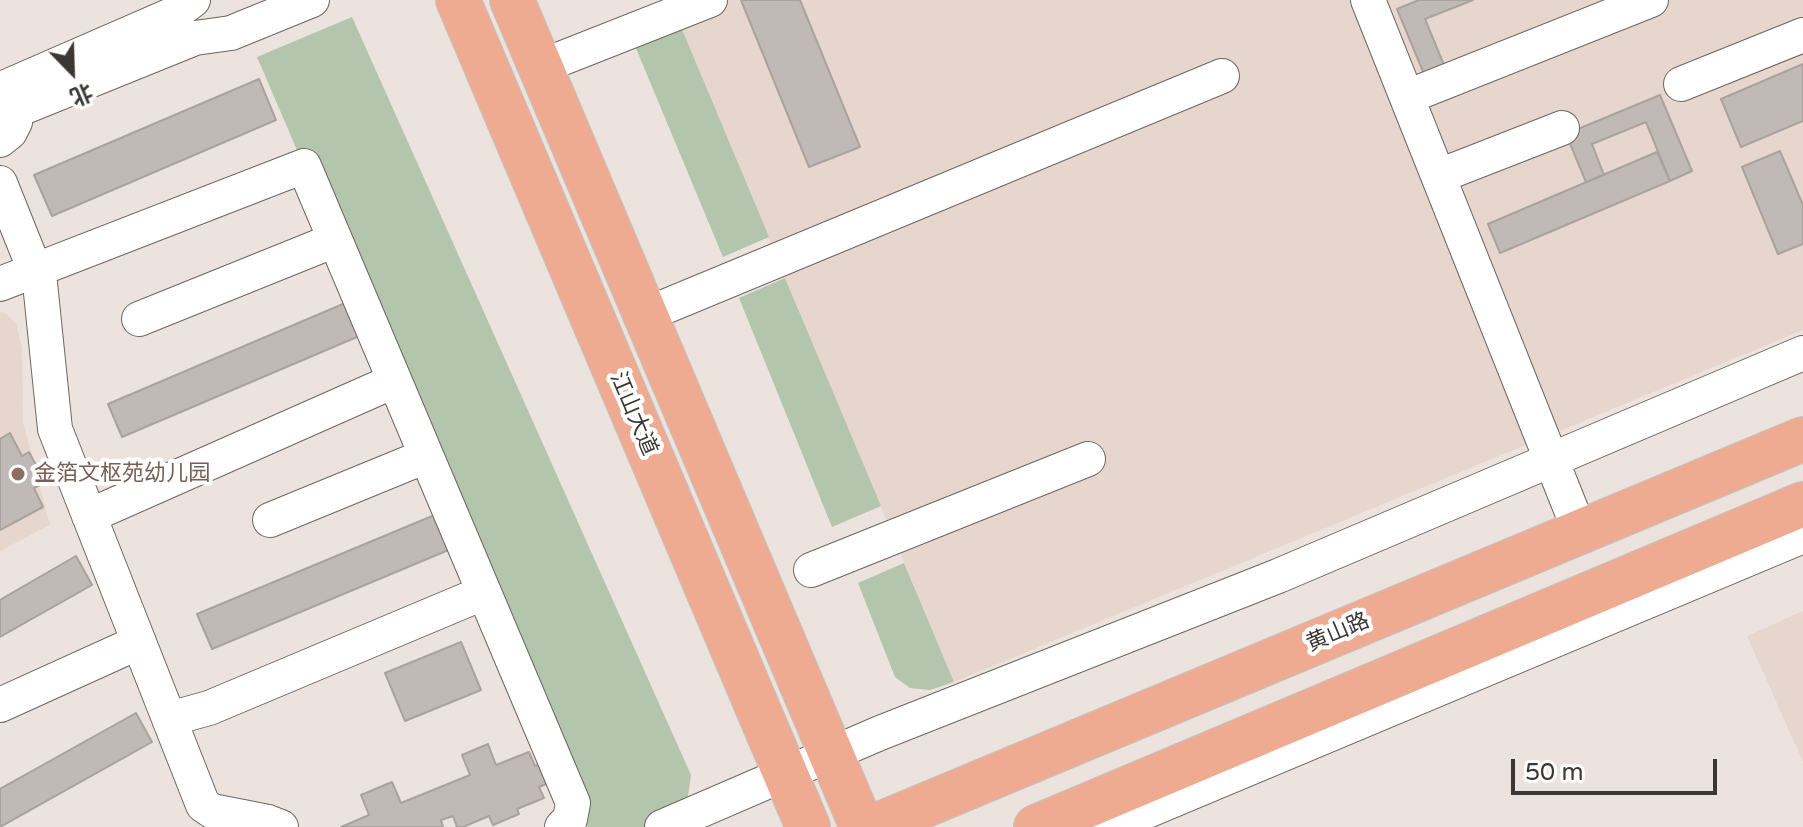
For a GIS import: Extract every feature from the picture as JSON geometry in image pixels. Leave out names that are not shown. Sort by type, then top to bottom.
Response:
[{"type":"main road","name":"江山大道","points":[[458,0],[808,827]]},
{"type":"main road","points":[[512,0],[862,827]]},
{"type":"main road","name":"黄山路","points":[[873,827],[1803,439]]},
{"type":"main road","points":[[1036,827],[1803,504]]},
{"type":"street","points":[[8,93],[176,13],[193,0]]},
{"type":"street","points":[[8,93],[195,38],[231,33],[312,0]]},
{"type":"street","points":[[540,67],[710,0]]},
{"type":"street","points":[[1368,0],[1580,532]]},
{"type":"street","points":[[1407,97],[1651,0]]},
{"type":"street","points":[[1681,84],[1803,35]]},
{"type":"street","points":[[645,315],[1222,76]]},
{"type":"street","points":[[0,140],[10,132],[15,122],[8,93]]},
{"type":"street","points":[[1439,176],[1562,128]]},
{"type":"street","points":[[0,284],[304,166],[573,803],[570,819],[562,827]]},
{"type":"street","points":[[0,183],[40,283],[55,429],[203,805],[204,819],[268,822],[281,827]]},
{"type":"street","points":[[139,319],[335,240]]},
{"type":"street","points":[[662,827],[880,733],[1278,576],[1803,353]]},
{"type":"street","points":[[89,516],[394,381]]},
{"type":"street","points":[[270,520],[426,456]]},
{"type":"street","points":[[811,570],[1088,459]]},
{"type":"street","points":[[1109,827],[1803,536]]},
{"type":"street","points":[[169,719],[209,708],[483,593]]},
{"type":"street","points":[[0,705],[139,642]]},
{"type":"shaded area","points":[[669,0],[1803,0],[1803,330],[954,682]]},
{"type":"shaded area","name":"金箔文枢苑幼儿园","points":[[0,312],[16,323],[22,348],[23,422],[50,525],[0,551]]},
{"type":"shaded area","points":[[1803,611],[1803,762],[1747,636]]},
{"type":"green space","points":[[352,17],[691,775],[688,796],[665,827],[588,827],[257,57]]},
{"type":"green space","points":[[681,27],[769,237],[723,257],[635,46]]},
{"type":"green space","points":[[785,278],[881,506],[832,527],[739,298]]},
{"type":"green space","points":[[904,563],[954,682],[930,690],[910,688],[895,677],[858,583]]},
{"type":"building","points":[[741,0],[800,0],[860,147],[809,167]]},
{"type":"building","points":[[1419,0],[1473,0],[1425,19],[1444,65],[1424,74],[1397,9]]},
{"type":"building","points":[[1803,64],[1803,121],[1741,147],[1721,99]]},
{"type":"building","points":[[259,79],[276,120],[52,216],[34,175]]},
{"type":"building","points":[[1660,95],[1692,171],[1670,181],[1646,122],[1592,144],[1604,175],[1586,182],[1566,134]]},
{"type":"building","points":[[1780,151],[1803,205],[1803,244],[1778,254],[1742,167]]},
{"type":"building","points":[[1657,152],[1670,181],[1500,253],[1488,224]]},
{"type":"building","points":[[350,301],[364,334],[122,437],[108,404]]},
{"type":"building","points":[[10,433],[22,456],[29,452],[45,482],[34,488],[43,507],[0,530],[0,439]]},
{"type":"building","points":[[437,514],[451,549],[212,649],[197,614]]},
{"type":"building","points":[[76,556],[92,585],[0,637],[0,600]]},
{"type":"building","points":[[461,642],[481,690],[405,721],[385,673]]},
{"type":"building","points":[[136,713],[152,742],[0,827],[0,789]]},
{"type":"building","points":[[488,744],[496,765],[529,752],[535,766],[541,764],[549,783],[539,787],[544,798],[517,809],[519,814],[493,825],[489,816],[457,827],[453,816],[441,820],[443,827],[341,827],[369,815],[361,795],[392,782],[401,803],[470,775],[462,755]]},
{"type":"place","name":"金箔文枢苑幼儿园","points":[[18,474]]}]
